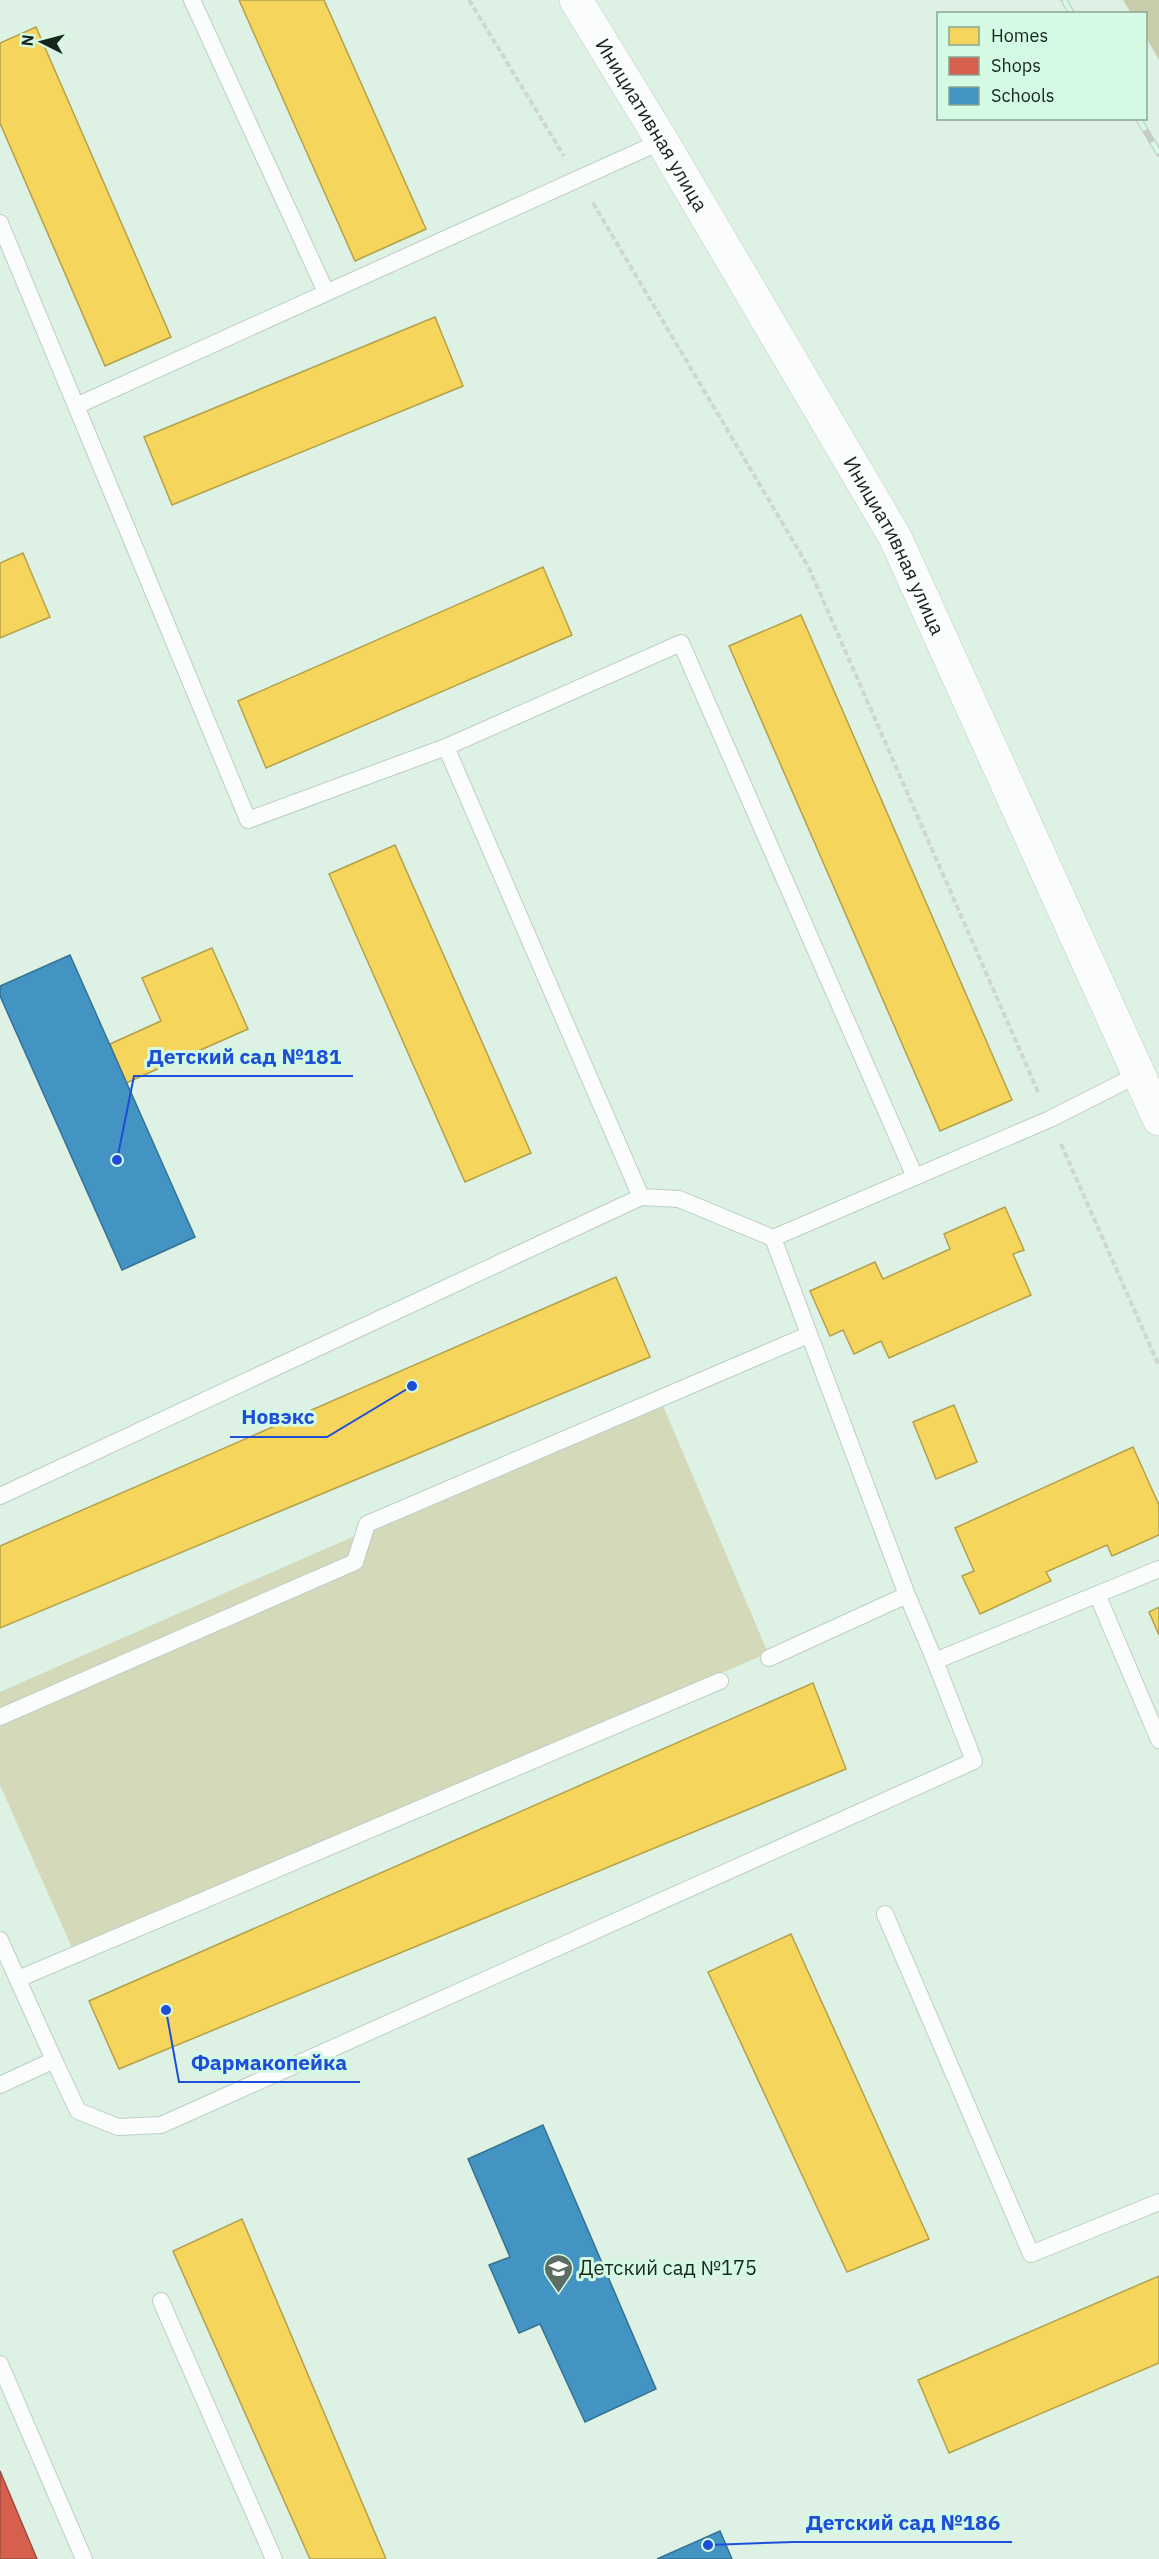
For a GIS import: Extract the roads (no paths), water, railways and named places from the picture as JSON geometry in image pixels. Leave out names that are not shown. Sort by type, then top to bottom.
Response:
[{"type":"street","name":"Инициативная улица","points":[[576,0],[896,537],[1159,1119]]},
{"type":"lane","points":[[192,0],[326,292]]},
{"type":"lane","points":[[76,406],[662,141]]},
{"type":"lane","points":[[0,223],[248,820],[446,747],[681,643],[915,1177]]},
{"type":"lane","points":[[446,747],[641,1197]]},
{"type":"lane","points":[[0,1496],[641,1197],[679,1199],[773,1238],[1050,1119],[1139,1074]]},
{"type":"lane","points":[[0,1940],[78,2111],[118,2127],[161,2125],[975,1761],[907,1595],[773,1238]]},
{"type":"lane","points":[[0,1717],[355,1562],[367,1524],[808,1335]]},
{"type":"lane","points":[[935,1661],[1159,1569]]},
{"type":"lane","points":[[1097,1593],[1159,1740]]},
{"type":"lane","points":[[768,1658],[907,1595]]},
{"type":"lane","points":[[18,1979],[720,1681]]},
{"type":"lane","points":[[885,1914],[1031,2254],[1159,2202]]},
{"type":"lane","points":[[0,2085],[54,2060]]},
{"type":"lane","points":[[161,2301],[274,2559]]},
{"type":"lane","points":[[0,2364],[84,2559]]},
{"type":"railway","points":[[1064,0],[1071,12]]},
{"type":"railway","points":[[1139,120],[1159,153]]},
{"type":"place","name":"Детский сад №181","points":[[117,1160]]},
{"type":"place","name":"Новэкс","points":[[412,1386]]},
{"type":"place","name":"Фармакопейка","points":[[166,2010]]},
{"type":"place","name":"Детский сад №175","points":[[558,2294]]},
{"type":"place","name":"Детский сад №186","points":[[708,2545]]}]
